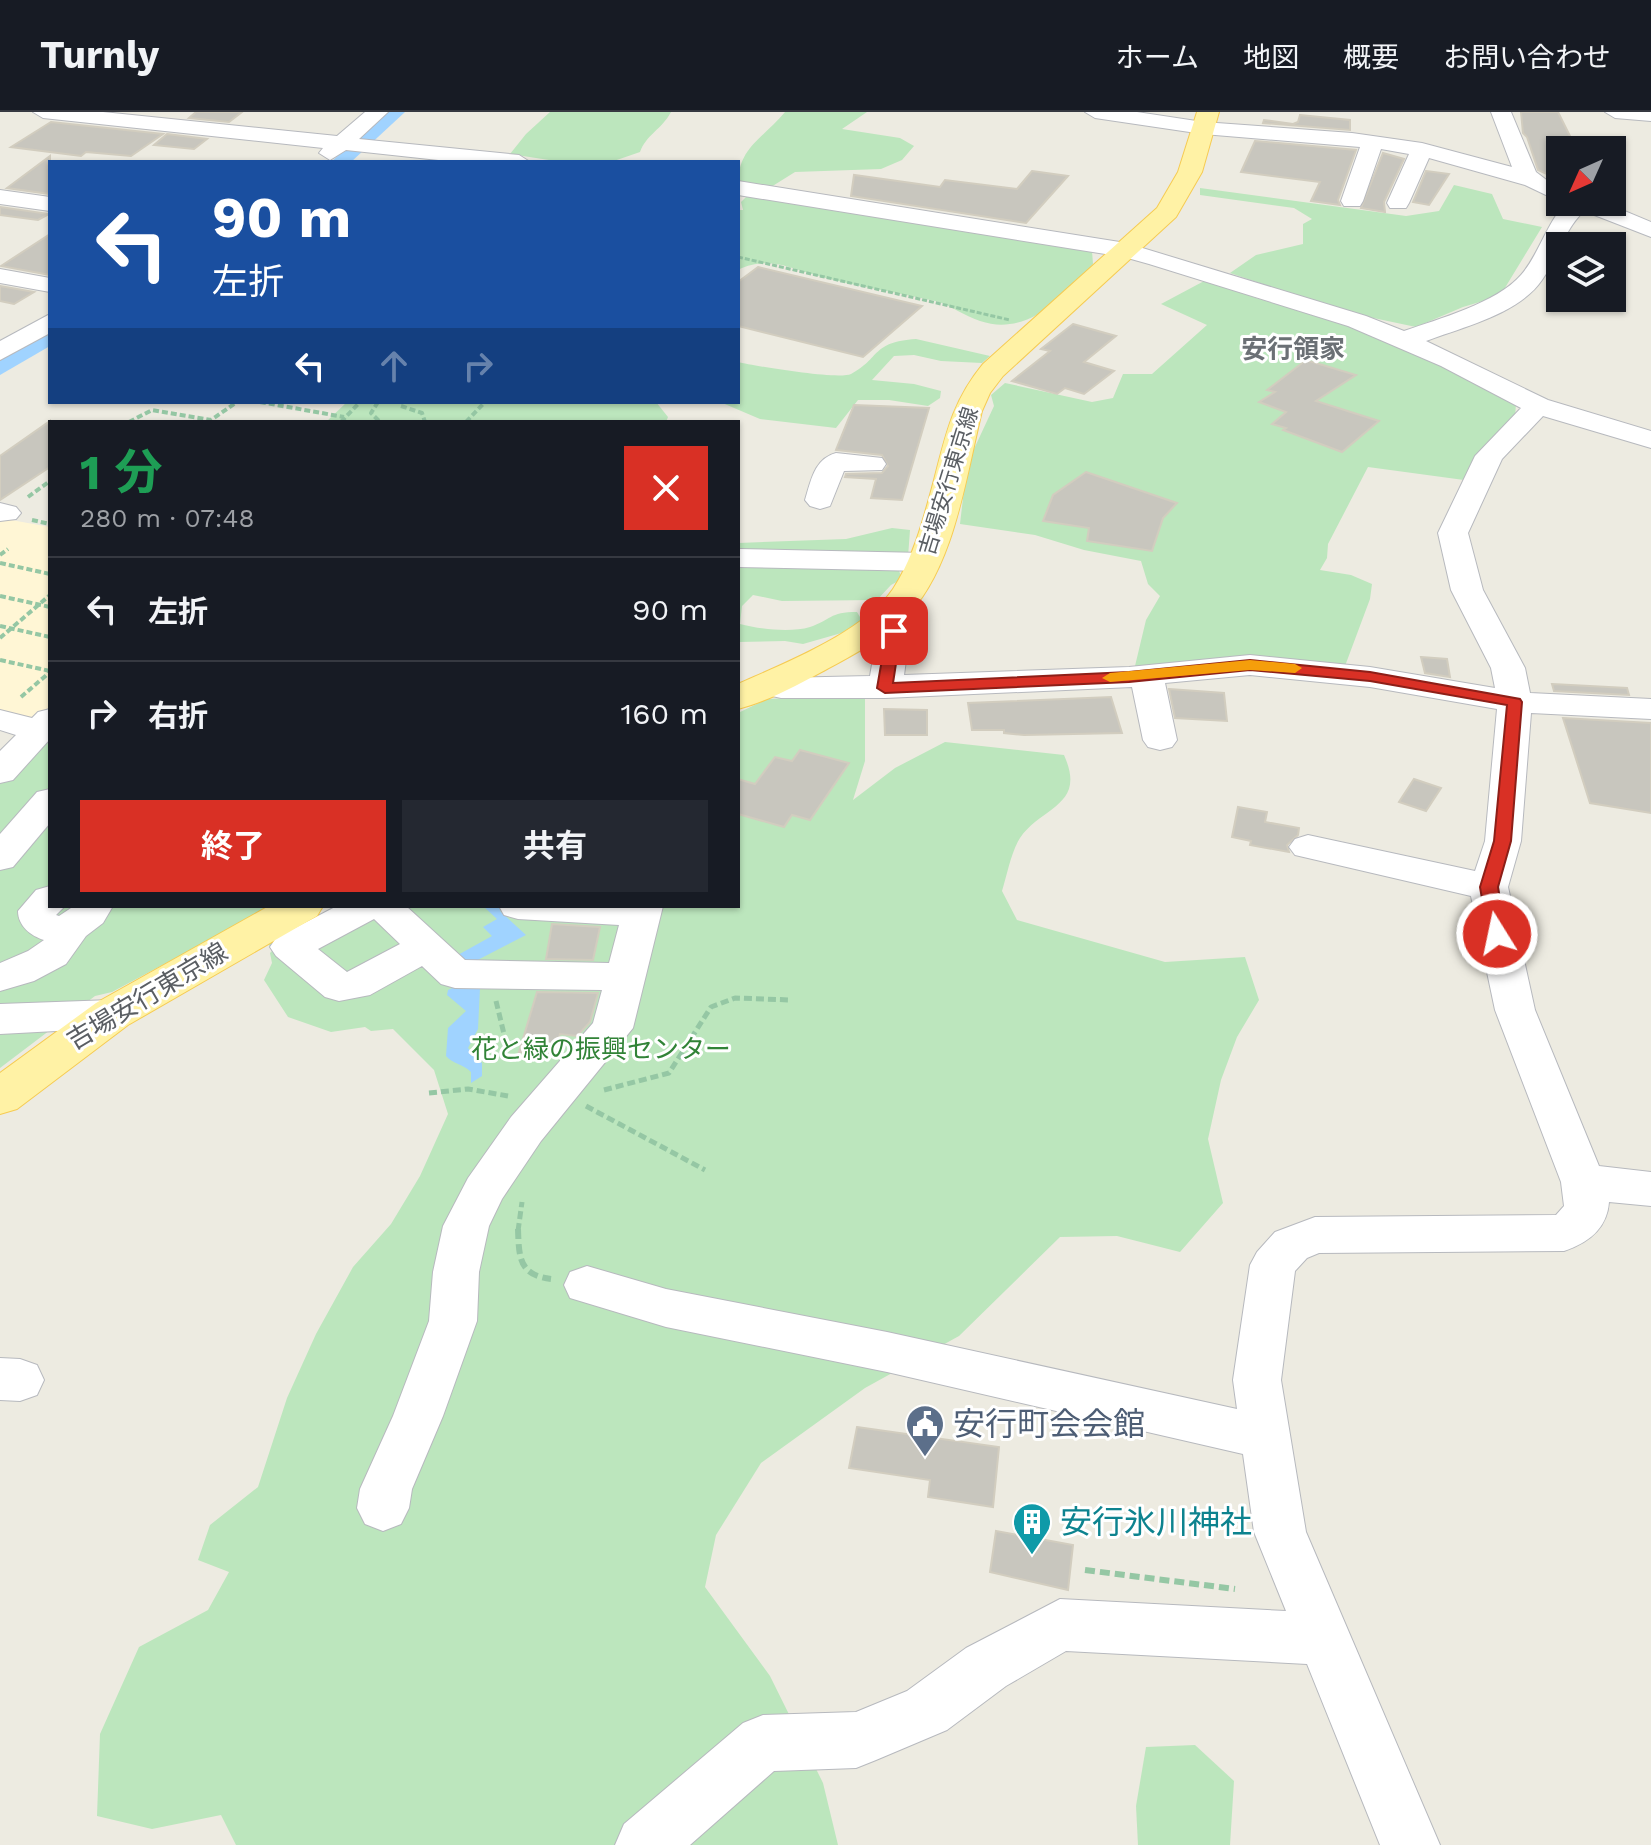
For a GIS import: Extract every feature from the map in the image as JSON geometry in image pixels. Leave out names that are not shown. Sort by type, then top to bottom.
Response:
[{"type":"main road","name":"吉場安行東京線","points":[[752,692],[875,624],[904,598],[924,562],[967,411],[976,391],[993,370],[1167,212],[1180,192],[1205,123]]},
{"type":"main road","name":"吉場安行東京線","points":[[0,1097],[79,1035],[112,1014],[298,908]]},
{"type":"street","points":[[43,112],[501,160]]},
{"type":"street","points":[[321,160],[345,143],[378,112]]},
{"type":"street","points":[[1095,112],[1422,149],[1529,179],[1546,187]]},
{"type":"street","points":[[1501,112],[1529,179]]},
{"type":"street","points":[[1615,112],[1651,115]]},
{"type":"street","points":[[1352,201],[1372,143]]},
{"type":"street","points":[[1398,203],[1422,149]]},
{"type":"street","points":[[740,188],[1126,250],[1407,339],[1538,406],[1651,440]]},
{"type":"street","points":[[0,197],[48,204]]},
{"type":"street","points":[[1407,339],[1488,306],[1528,283],[1565,216]]},
{"type":"street","points":[[1616,216],[1651,230]]},
{"type":"street","points":[[0,276],[48,285]]},
{"type":"street","points":[[0,352],[48,323]]},
{"type":"street","points":[[1410,1845],[1280,1532],[1257,1380],[1273,1265],[1291,1245],[1315,1235],[1564,1233],[1580,1223],[1588,1202],[1583,1182],[1515,1010],[1489,887],[1503,841],[1515,702],[1508,668],[1467,590],[1453,533],[1489,456],[1538,406]]},
{"type":"street","points":[[820,500],[827,473],[836,462],[872,464]]},
{"type":"street","points":[[740,560],[924,562]]},
{"type":"street","points":[[875,624],[894,631],[885,688]]},
{"type":"street","points":[[752,692],[781,688],[885,688],[1146,675],[1250,665],[1370,677],[1515,702],[1651,709]]},
{"type":"street","points":[[1146,675],[1160,740]]},
{"type":"street","points":[[0,772],[45,725],[6,708]]},
{"type":"street","points":[[0,858],[48,802]]},
{"type":"street","points":[[1308,847],[1489,887]]},
{"type":"street","points":[[364,908],[290,947],[339,987],[356,985],[426,947]]},
{"type":"street","points":[[385,908],[455,974],[625,977]]},
{"type":"street","points":[[383,1508],[386,1489],[418,1416],[453,1321],[456,1272],[466,1226],[484,1190],[526,1129],[559,1100],[612,1028],[643,910],[580,908]]},
{"type":"street","points":[[0,977],[17,973],[61,947],[71,911]]},
{"type":"street","points":[[0,1019],[112,1014]]},
{"type":"street","points":[[1583,1182],[1651,1189]]},
{"type":"street","points":[[587,1285],[666,1308],[887,1352],[1266,1437]]},
{"type":"street","points":[[645,1845],[763,1743],[856,1740],[899,1723],[927,1711],[986,1667],[1060,1625],[1317,1619]]},
{"type":"path","points":[[740,257],[1042,328]]},
{"type":"path","points":[[133,420],[152,410],[211,420],[234,404]]},
{"type":"path","points":[[269,404],[342,420],[358,404]]},
{"type":"path","points":[[377,404],[371,413],[378,420]]},
{"type":"path","points":[[468,420],[483,404]]},
{"type":"path","points":[[401,406],[422,413],[424,420]]},
{"type":"path","points":[[0,555],[8,549]]},
{"type":"path","points":[[0,563],[48,574]]},
{"type":"path","points":[[0,596],[48,606]]},
{"type":"path","points":[[0,638],[48,597]]},
{"type":"path","points":[[0,626],[48,637]]},
{"type":"path","points":[[0,660],[48,672]]},
{"type":"path","points":[[6,708],[48,674]]},
{"type":"path","points":[[498,977],[495,996],[505,1038],[505,1057]]},
{"type":"path","points":[[559,1100],[669,1073],[711,1007],[735,998],[791,1000]]},
{"type":"path","points":[[429,1093],[468,1089],[559,1100],[705,1170]]},
{"type":"path","points":[[524,1199],[518,1212],[522,1264],[532,1276],[587,1285]]},
{"type":"path","points":[[1085,1570],[1317,1619]]},
{"type":"shaded area","points":[[0,518],[48,527],[48,708],[22,733],[0,728]]},
{"type":"green space","points":[[550,112],[671,112],[640,152],[617,160],[549,160],[510,154]]},
{"type":"green space","points":[[785,112],[867,112],[842,129],[900,138],[914,146],[902,160],[881,169],[795,172],[771,187],[740,184],[740,168],[747,152]]},
{"type":"green space","points":[[1454,185],[1492,194],[1503,219],[1542,227],[1500,296],[1463,307],[1416,327],[1345,312],[1230,273],[1256,255],[1303,244],[1303,224],[1312,219],[1294,208],[1200,195],[1200,188],[1406,216],[1439,211]]},
{"type":"green space","points":[[748,195],[1092,251],[1093,264],[1044,311],[1029,319],[997,324],[974,319],[935,301],[777,264],[758,264],[740,269],[741,202]]},
{"type":"green space","points":[[1206,280],[1256,298],[1365,328],[1516,403],[1515,418],[1464,480],[1368,467],[1328,544],[1327,558],[1320,570],[1351,575],[1372,584],[1370,599],[1345,666],[1135,666],[1146,620],[1160,596],[1148,584],[1141,561],[1084,550],[1035,535],[960,524],[967,464],[994,406],[991,395],[1005,383],[1092,402],[1113,398],[1123,374],[1152,374],[1207,325],[1161,304]]},
{"type":"green space","points":[[916,339],[990,356],[982,363],[941,361],[914,355],[894,356],[872,380],[914,384],[941,391],[940,398],[928,406],[889,400],[858,400],[836,428],[760,419],[725,404],[740,404],[740,362],[796,372],[851,374],[884,347]]},
{"type":"green space","points":[[345,404],[658,404],[668,417],[667,420],[328,420]]},
{"type":"green space","points":[[892,528],[910,530],[908,557],[897,565],[902,579],[891,585],[877,600],[782,601],[753,595],[742,606],[740,624],[740,543],[846,539]]},
{"type":"green space","points":[[857,612],[863,622],[845,632],[803,644],[785,641],[740,642],[740,624],[793,630],[810,627],[841,613]]},
{"type":"green space","name":"花と緑の振興センター","points":[[865,695],[865,761],[853,800],[895,768],[945,742],[1064,755],[1070,772],[1066,795],[1020,838],[1002,891],[1017,920],[1165,962],[1245,957],[1259,1000],[1237,1037],[1221,1080],[1208,1139],[1223,1203],[1180,1252],[1117,1236],[1060,1237],[959,1336],[865,1388],[761,1463],[716,1535],[705,1587],[770,1676],[823,1783],[838,1845],[236,1845],[221,1815],[152,1829],[97,1816],[100,1734],[139,1647],[208,1610],[229,1572],[198,1560],[210,1525],[258,1487],[287,1398],[316,1334],[353,1267],[391,1224],[420,1176],[448,1114],[434,1070],[393,1029],[371,1031],[365,1027],[331,1032],[288,1017],[264,980],[272,963],[270,953],[273,950],[267,943],[339,908],[740,908],[740,712],[767,699]]},
{"type":"green space","points":[[48,730],[48,908],[269,908],[112,992],[95,996],[0,1068],[0,782]]},
{"type":"green space","points":[[1195,1745],[1234,1781],[1230,1845],[1138,1845],[1136,1806],[1146,1747]]},
{"type":"water","points":[[485,908],[504,908],[500,911],[526,935],[466,966],[456,956],[492,936],[483,927],[497,919]]},
{"type":"water","points":[[457,986],[480,988],[478,1029],[468,1048],[482,1063],[482,1076],[471,1083],[471,1072],[446,1056],[448,1028],[466,1011],[447,995],[448,990]]},
{"type":"building","points":[[196,112],[242,112],[229,122],[189,118]]},
{"type":"building","points":[[1521,112],[1558,112],[1570,136],[1546,136],[1546,174],[1538,170],[1523,133]]},
{"type":"building","points":[[1300,115],[1350,120],[1350,130],[1263,123],[1264,120],[1293,124],[1298,122]]},
{"type":"building","points":[[51,122],[163,134],[131,156],[86,152],[81,156],[11,147]]},
{"type":"building","points":[[167,134],[207,139],[194,149],[154,145]]},
{"type":"building","points":[[1255,141],[1356,150],[1338,200],[1340,205],[1311,201],[1320,182],[1241,172]]},
{"type":"building","points":[[1383,153],[1404,159],[1384,202],[1385,212],[1361,208]]},
{"type":"building","points":[[50,156],[48,194],[7,188]]},
{"type":"building","points":[[1032,171],[1068,176],[1026,223],[851,196],[854,175],[940,187],[945,180],[1017,189]]},
{"type":"building","points":[[1426,171],[1449,174],[1429,205],[1413,202]]},
{"type":"building","points":[[0,207],[48,214],[38,220],[0,215]]},
{"type":"building","points":[[48,235],[48,275],[1,266]]},
{"type":"building","points":[[758,267],[922,306],[863,357],[740,326],[740,280]]},
{"type":"building","points":[[0,286],[34,292],[14,304],[0,301]]},
{"type":"building","points":[[1073,324],[1116,336],[1084,362],[1114,371],[1084,394],[1065,388],[1057,394],[1012,381],[1050,351],[1041,349]]},
{"type":"building","points":[[1306,360],[1356,375],[1316,401],[1379,421],[1342,452],[1272,424],[1286,412],[1259,402],[1275,392],[1267,390]]},
{"type":"building","points":[[854,405],[929,408],[902,500],[871,498],[876,479],[845,477],[846,474],[882,473],[888,466],[882,455],[836,450]]},
{"type":"building","points":[[48,422],[48,468],[0,500],[0,456]]},
{"type":"building","points":[[1086,472],[1177,503],[1163,518],[1152,551],[1087,541],[1089,528],[1043,521],[1053,495]]},
{"type":"building","points":[[1421,657],[1447,659],[1450,677],[1425,673]]},
{"type":"building","points":[[1552,684],[1627,688],[1629,695],[1554,691]]},
{"type":"building","points":[[1169,689],[1224,693],[1227,721],[1175,718]]},
{"type":"building","points":[[1111,697],[1122,733],[1024,735],[1004,733],[1004,730],[972,730],[968,703]]},
{"type":"building","points":[[884,709],[927,710],[927,735],[885,735]]},
{"type":"building","points":[[1563,718],[1651,723],[1651,813],[1590,803]]},
{"type":"building","points":[[800,750],[849,763],[810,820],[792,815],[784,827],[740,815],[740,780],[755,784],[775,757],[792,761]]},
{"type":"building","points":[[1414,779],[1441,788],[1426,811],[1399,802]]},
{"type":"building","points":[[1238,807],[1267,812],[1265,822],[1299,828],[1298,835],[1287,845],[1289,852],[1250,845],[1251,841],[1232,837]]},
{"type":"building","points":[[552,924],[600,927],[593,960],[546,959]]},
{"type":"building","points":[[537,992],[598,993],[590,1022],[577,1036],[560,1034],[554,1055],[519,1052]]},
{"type":"building","name":"安行町会会館","points":[[857,1427],[999,1447],[993,1507],[928,1497],[930,1480],[849,1468]]},
{"type":"building","name":"安行氷川神社","points":[[996,1531],[1073,1545],[1068,1590],[990,1572]]},
{"type":"waterway","points":[[342,160],[396,112]]},
{"type":"waterway","points":[[0,368],[48,337]]},
{"type":"slow traffic","points":[[1110,678],[1250,665],[1295,668]]},
{"type":"place","name":"安行町会会館","points":[[925,1458]]},
{"type":"place","name":"安行氷川神社","points":[[1032,1556]]},
{"type":"district","name":"安行領家","points":[[1293,349]]},
{"type":"route","points":[[894,631],[885,688],[1129,677],[1250,665],[1370,677],[1515,702],[1503,841],[1489,887],[1497,934]]}]
